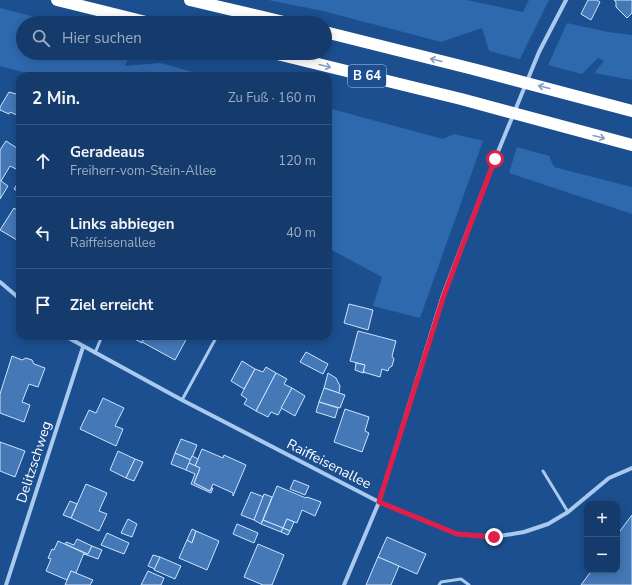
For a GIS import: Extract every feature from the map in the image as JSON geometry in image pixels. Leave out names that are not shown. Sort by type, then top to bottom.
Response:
[{"type":"highway","points":[[57,0],[122,16]]},
{"type":"highway","points":[[190,0],[258,16]]},
{"type":"highway","name":"B 64","points":[[332,34],[474,69],[632,111]]},
{"type":"highway","name":"B 64","points":[[302,60],[462,99],[632,145]]},
{"type":"highway","points":[[582,97],[632,104]]},
{"type":"street","points":[[344,585],[379,502],[446,288],[495,159],[539,52],[566,0]]},
{"type":"street","points":[[0,282],[16,296]]},
{"type":"street","name":"Raiffeisenallee","points":[[72,340],[182,400],[379,502],[457,534],[494,537],[524,532],[548,524],[568,512],[609,478],[632,468]]},
{"type":"street","name":"Delitzschweg","points":[[6,585],[83,346]]},
{"type":"lane","points":[[95,353],[100,340]]},
{"type":"lane","points":[[182,400],[215,340]]},
{"type":"lane","points":[[542,471],[568,512]]},
{"type":"lane","points":[[439,585],[441,582],[461,579],[469,585]]},
{"type":"shaded area","points":[[268,0],[467,0],[523,12],[529,0],[549,0],[520,59],[489,51],[482,28],[441,42],[323,11]]},
{"type":"shaded area","points":[[0,8],[31,16],[16,16],[16,60],[127,60],[125,66],[160,63],[193,72],[22,72],[0,66]]},
{"type":"shaded area","points":[[567,23],[608,32],[632,35],[632,80],[594,73],[604,61],[598,58],[582,74],[548,65]]},
{"type":"shaded area","points":[[332,109],[443,139],[454,134],[483,141],[420,318],[373,306],[382,277],[332,250]]},
{"type":"shaded area","points":[[517,147],[549,156],[554,167],[632,187],[632,214],[509,173]]},
{"type":"building","points":[[588,0],[597,0],[600,2],[591,20],[581,14]]},
{"type":"building","points":[[614,0],[632,0],[632,13],[627,18],[616,7],[616,2]]},
{"type":"building","points":[[9,92],[16,94],[16,115],[10,112],[9,114],[0,110],[0,107]]},
{"type":"building","points":[[6,141],[16,147],[16,169],[10,166],[1,181],[8,186],[0,199],[0,150]]},
{"type":"building","points":[[14,208],[16,209],[16,239],[0,230]]},
{"type":"building","points":[[349,304],[373,310],[368,330],[344,323]]},
{"type":"building","points":[[358,331],[396,341],[392,356],[394,359],[392,366],[388,371],[382,369],[380,377],[363,372],[365,365],[350,361]]},
{"type":"building","points":[[136,340],[144,340],[142,343]]},
{"type":"building","points":[[143,340],[186,340],[175,360],[142,342]]},
{"type":"building","points":[[306,352],[328,364],[323,374],[300,362]]},
{"type":"building","points":[[12,356],[22,360],[26,358],[32,360],[34,364],[45,368],[38,387],[29,384],[22,402],[30,405],[24,422],[0,413],[0,394]]},
{"type":"building","points":[[242,361],[255,369],[244,389],[231,381]]},
{"type":"building","points":[[356,363],[365,365],[363,372],[365,372],[363,373],[355,370]]},
{"type":"building","points":[[266,367],[276,373],[256,411],[244,404],[247,399],[241,395],[255,369],[263,372]]},
{"type":"building","points":[[276,373],[287,379],[284,384],[292,388],[278,415],[271,412],[268,417],[256,411]]},
{"type":"building","points":[[328,373],[336,378],[340,386],[339,393],[324,388]]},
{"type":"building","points":[[292,388],[305,396],[295,416],[281,408]]},
{"type":"building","points":[[324,388],[345,395],[340,408],[319,402]]},
{"type":"building","points":[[103,398],[124,408],[115,426],[123,429],[116,446],[80,429],[89,410],[96,413]]},
{"type":"building","points":[[319,402],[338,408],[335,418],[316,412]]},
{"type":"building","points":[[345,409],[369,417],[365,431],[369,433],[362,452],[334,442]]},
{"type":"building","points":[[181,439],[197,445],[191,460],[175,453]]},
{"type":"building","points":[[0,442],[25,451],[15,477],[0,471]]},
{"type":"building","points":[[202,449],[223,458],[224,455],[246,465],[233,496],[233,493],[213,484],[210,491],[194,483],[200,468],[195,466]]},
{"type":"building","points":[[118,451],[135,459],[126,478],[110,470]]},
{"type":"building","points":[[175,453],[191,460],[186,470],[171,464]]},
{"type":"building","points":[[192,456],[198,459],[195,466],[189,463]]},
{"type":"building","points":[[135,459],[143,462],[134,481],[126,478]]},
{"type":"building","points":[[189,463],[200,468],[194,483],[210,491],[213,488],[211,493],[191,484],[195,474],[186,470]]},
{"type":"building","points":[[294,480],[309,486],[305,495],[290,489]]},
{"type":"building","points":[[86,484],[107,493],[99,511],[107,514],[99,531],[71,518]]},
{"type":"building","points":[[277,486],[306,498],[307,497],[321,502],[315,516],[302,510],[297,523],[287,519],[283,528],[263,520]]},
{"type":"building","points":[[251,492],[264,497],[254,520],[241,515]]},
{"type":"building","points":[[264,494],[272,497],[261,524],[254,520]]},
{"type":"building","points":[[70,501],[77,504],[71,518],[63,515]]},
{"type":"building","points":[[632,515],[632,585],[581,585],[590,573],[620,573],[620,531]]},
{"type":"building","points":[[128,519],[137,524],[132,537],[121,533]]},
{"type":"building","points":[[287,519],[294,522],[290,531],[283,528]]},
{"type":"building","points":[[263,520],[283,528],[281,532],[261,524]]},
{"type":"building","points":[[237,524],[258,533],[254,543],[233,534]]},
{"type":"building","points":[[283,528],[290,531],[288,535],[281,532]]},
{"type":"building","points":[[192,529],[196,531],[192,543],[187,540]]},
{"type":"building","points":[[196,531],[219,541],[207,570],[179,558],[187,540],[192,543]]},
{"type":"building","points":[[107,533],[129,543],[124,554],[101,545]]},
{"type":"building","points":[[387,537],[426,554],[417,574],[378,557]]},
{"type":"building","points":[[77,539],[92,546],[88,554],[65,544],[66,542],[74,545]]},
{"type":"building","points":[[58,541],[84,553],[76,573],[71,571],[67,580],[46,571],[51,559],[48,558]]},
{"type":"building","points":[[258,544],[284,555],[272,585],[263,585],[244,577]]},
{"type":"building","points":[[92,546],[102,550],[98,559],[84,554],[88,554]]},
{"type":"building","points":[[153,555],[160,557],[155,569],[148,566]]},
{"type":"building","points":[[160,557],[181,566],[175,579],[154,570]]},
{"type":"building","points":[[378,557],[399,566],[391,585],[366,585]]},
{"type":"building","points":[[71,571],[93,580],[90,585],[65,585]]},
{"type":"building","points":[[148,571],[164,578],[161,585],[141,585]]},
{"type":"route","points":[[494,537],[457,534],[379,502],[444,295],[495,159]]}]
